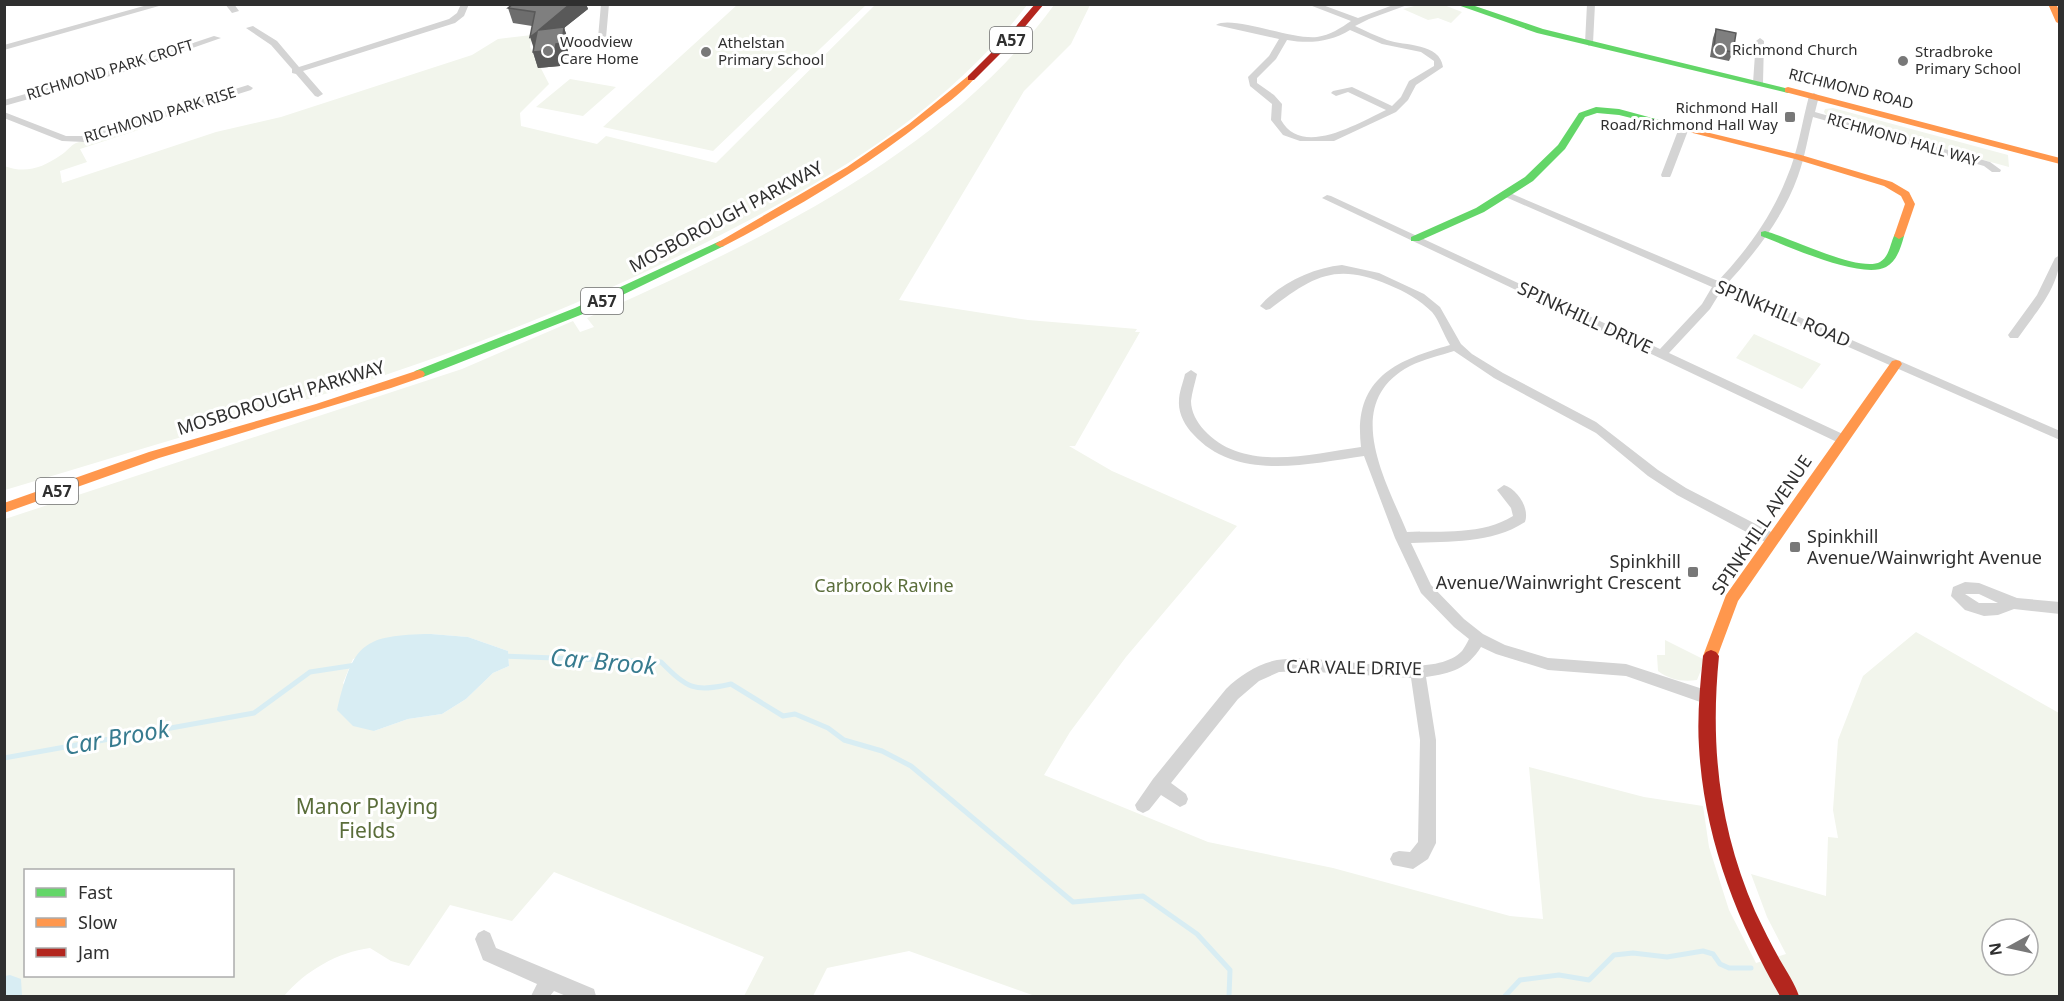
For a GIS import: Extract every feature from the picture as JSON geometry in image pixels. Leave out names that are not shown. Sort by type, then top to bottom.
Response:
[{"type":"main road","name":"MOSBOROUGH PARKWAY","points":[[4,508],[49,494],[108,470],[302,413],[443,365],[594,305],[694,258],[842,175],[913,126],[997,54],[1040,4]]},
{"type":"main road","name":"RICHMOND ROAD","points":[[1460,4],[1540,32],[1814,96],[2060,161]]},
{"type":"main road","points":[[2052,4],[2060,22]]},
{"type":"main road","points":[[1415,240],[1506,195],[1548,163],[1562,147],[1578,119],[1587,112],[1618,112],[1798,157],[1888,184],[1905,194],[1910,204],[1891,259],[1879,267],[1858,266],[1765,234]]},
{"type":"main road","name":"SPINKHILL AVENUE","points":[[1790,996],[1750,924],[1730,865],[1710,789],[1705,746],[1706,697],[1717,634],[1731,599],[1896,364]]},
{"type":"main road","name":"MOSBOROUGH PARKWAY","points":[[4,494],[76,473],[108,470]]},
{"type":"street","points":[[4,48],[162,4]]},
{"type":"street","points":[[295,70],[452,21],[461,14],[465,4]]},
{"type":"street","points":[[602,38],[606,4]]},
{"type":"street","points":[[1284,38],[1273,57],[1255,73],[1252,80],[1256,88],[1277,104],[1278,125],[1286,133],[1303,139],[1331,139],[1393,110],[1405,99],[1412,83],[1437,70],[1438,60],[1424,50],[1385,42],[1354,24],[1311,4]]},
{"type":"street","points":[[1220,25],[1253,27],[1284,38],[1326,39],[1336,36],[1354,24],[1406,4]]},
{"type":"street","points":[[1589,43],[1591,4]]},
{"type":"street","points":[[250,28],[258,34],[267,36],[318,94]]},
{"type":"street","name":"RICHMOND PARK CROFT","points":[[4,103],[118,71],[217,38]]},
{"type":"street","points":[[1758,83],[1760,41]]},
{"type":"street","points":[[1736,48],[1758,52]]},
{"type":"street","name":"RICHMOND PARK RISE","points":[[4,115],[65,139],[85,139],[248,88]]},
{"type":"street","points":[[1336,93],[1350,89],[1393,110]]},
{"type":"street","points":[[1662,354],[1706,306],[1719,287],[1765,234],[1784,198],[1798,157],[1814,96]]},
{"type":"street","name":"RICHMOND HALL WAY","points":[[1809,113],[1987,164],[1996,170]]},
{"type":"street","points":[[1666,175],[1684,128]]},
{"type":"street","name":"SPINKHILL ROAD","points":[[1506,195],[2060,436]]},
{"type":"street","name":"SPINKHILL DRIVE","points":[[1327,198],[1842,439]]},
{"type":"street","points":[[2014,335],[2041,297],[2060,258]]},
{"type":"street","points":[[1266,306],[1301,280],[1316,272],[1333,268],[1369,273],[1418,296],[1436,310],[1456,347],[1483,366],[1594,426],[1653,473],[1772,539]]},
{"type":"street","points":[[1456,347],[1418,358],[1403,365],[1386,379],[1369,406],[1365,426],[1368,451],[1402,538],[1426,589],[1441,606],[1478,638],[1522,657],[1548,664],[1626,670],[1706,697]]},
{"type":"street","points":[[1191,374],[1185,401],[1192,424],[1199,435],[1213,447],[1229,455],[1248,460],[1283,462],[1368,451]]},
{"type":"street","points":[[1402,538],[1494,531],[1512,525],[1521,518],[1520,512],[1504,490]]},
{"type":"street","points":[[2012,603],[2060,608]]},
{"type":"street","name":"CAR VALE DRIVE","points":[[1143,805],[1232,694],[1240,685],[1254,676],[1276,667],[1301,664],[1418,672],[1443,669],[1470,654],[1478,638]]},
{"type":"street","points":[[1399,859],[1413,861],[1422,853],[1427,843],[1428,740],[1418,672]]},
{"type":"street","points":[[1159,784],[1180,799]]},
{"type":"street","points":[[484,939],[489,954],[586,996]]},
{"type":"street","points":[[540,996],[550,980]]},
{"type":"green space","points":[[737,5],[866,5],[713,151],[603,127]]},
{"type":"green space","points":[[875,5],[1027,5],[966,73],[894,132],[817,182],[652,269],[523,325],[435,358],[343,389],[5,490],[4,166],[20,169],[34,168],[54,160],[76,143],[134,126],[163,122],[80,149],[87,162],[60,171],[62,183],[216,132],[281,117],[472,55],[498,39],[532,35],[530,47],[549,84],[520,113],[521,126],[597,144],[606,136],[716,163]]},
{"type":"green space","points":[[1054,5],[1090,5],[1071,44],[1024,91],[899,300],[1028,320],[1137,329],[1135,332],[1140,332],[1075,446],[1069,446],[1112,471],[1237,526],[1126,657],[1070,732],[1044,775],[1208,842],[1333,868],[1510,916],[1543,919],[1529,767],[1644,797],[1703,806],[1709,847],[1729,910],[1756,963],[1786,954],[1767,917],[1751,874],[1826,896],[1828,837],[1838,838],[1833,810],[1838,740],[1863,676],[1916,632],[2059,713],[2059,996],[1035,996],[909,951],[827,968],[813,996],[744,996],[764,957],[554,872],[512,921],[450,905],[409,966],[391,961],[370,948],[358,950],[323,964],[292,987],[284,996],[5,996],[5,519],[462,369],[573,321],[580,332],[594,327],[587,318],[650,290],[779,226],[842,190],[902,151],[958,107],[1009,59]],"holes":[[[431,634],[468,637],[508,651],[509,666],[493,673],[466,699],[442,714],[408,719],[374,731],[343,683],[353,659]]]},
{"type":"green space","points":[[1418,5],[1444,5],[1462,12],[1451,23],[1438,18],[1428,20],[1403,9]]},
{"type":"green space","points":[[570,79],[616,87],[583,116],[536,107]]},
{"type":"green space","points":[[1833,108],[2008,155],[2009,167],[1827,116],[1825,109]]},
{"type":"green space","points":[[1754,334],[1821,364],[1802,389],[1736,358]]},
{"type":"green space","points":[[1665,640],[1705,660],[1697,680],[1677,680],[1658,671],[1657,655],[1665,655]]},
{"type":"shaded area","points":[[431,634],[468,637],[508,651],[509,666],[493,673],[466,699],[442,714],[408,719],[374,731],[353,726],[337,710],[349,670],[364,647],[390,637]]},
{"type":"shaded area","points":[[10,975],[21,979],[22,996],[5,996],[5,976]]},
{"type":"building","points":[[513,4],[570,4],[539,30],[564,27],[562,43],[556,44],[555,50],[533,52],[537,32],[530,37],[535,12],[508,8]]},
{"type":"building","points":[[1716,29],[1736,33],[1733,52],[1714,49]]},
{"type":"waterway","name":"Car Brook","points":[[502,656],[661,662],[678,678],[692,686],[708,688],[731,684],[783,716],[795,714],[828,728],[844,740],[882,751],[911,766],[1073,902],[1143,896],[1197,934],[1230,970],[1229,996]]},
{"type":"waterway","name":"Car Brook","points":[[4,758],[254,713],[310,672],[356,665]]},
{"type":"waterway","name":"Car Brook","points":[[1505,996],[1520,980],[1559,975],[1589,980],[1614,955],[1633,953],[1667,957],[1703,951],[1713,954],[1720,964],[1729,968],[1751,968]]},
{"type":"traffic: fast","points":[[1459,4],[1540,31],[1788,90]]},
{"type":"traffic: fast","points":[[1415,239],[1480,210],[1529,179],[1562,147],[1582,115],[1596,110],[1619,112],[1688,129]]},
{"type":"traffic: fast","points":[[1765,234],[1841,262],[1870,267],[1880,266],[1888,261],[1899,236]]},
{"type":"traffic: fast","points":[[419,374],[579,311],[720,244]]},
{"type":"traffic: slow","points":[[2052,4],[2060,22]]},
{"type":"traffic: slow","points":[[720,244],[851,169],[912,126],[971,78]]},
{"type":"traffic: slow","points":[[1788,90],[2060,161]]},
{"type":"traffic: slow","points":[[1688,129],[1798,157],[1888,184],[1905,194],[1910,204],[1899,236]]},
{"type":"traffic: slow","points":[[1711,656],[1731,599],[1896,364]]},
{"type":"traffic: slow","points":[[4,508],[154,455],[320,407],[419,374]]},
{"type":"traffic: jam","points":[[971,78],[1009,40],[1040,4]]},
{"type":"traffic: jam","points":[[1711,656],[1707,702],[1707,746],[1711,790],[1720,833],[1732,875],[1748,916],[1790,996]]},
{"type":"place","name":"Richmond Church","points":[[1720,50]]},
{"type":"place","name":"Woodview Care Home","points":[[548,51]]},
{"type":"place","name":"Athelstan Primary School","points":[[706,52]]},
{"type":"place","name":"Stradbroke Primary School","points":[[1903,61]]},
{"type":"place","name":"Richmond Hall Road/Richmond Hall Way","points":[[1790,117]]},
{"type":"place","name":"Spinkhill Avenue/Wainwright Avenue","points":[[1795,547]]},
{"type":"place","name":"Spinkhill Avenue/Wainwright Crescent","points":[[1693,572]]},
{"type":"park label","name":"Carbrook Ravine","points":[[884,586]]},
{"type":"park label","name":"Manor Playing Fields","points":[[367,819]]}]
